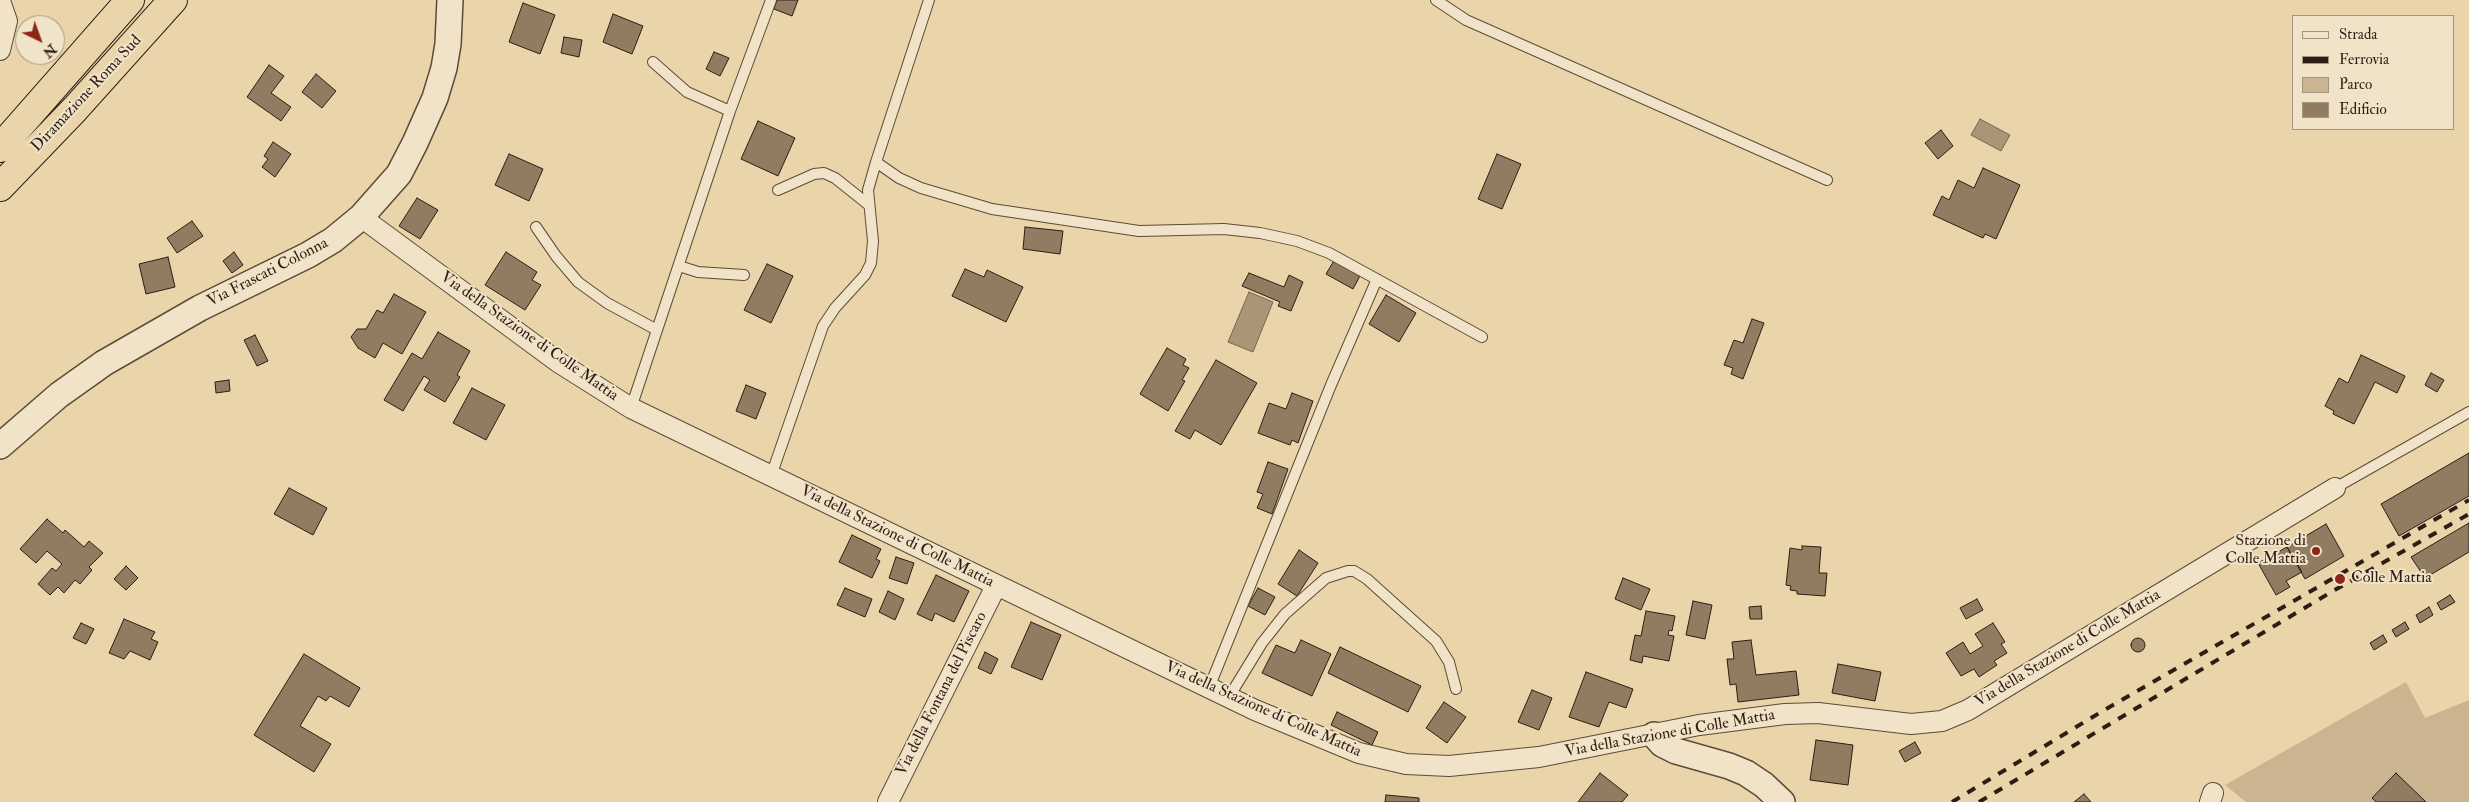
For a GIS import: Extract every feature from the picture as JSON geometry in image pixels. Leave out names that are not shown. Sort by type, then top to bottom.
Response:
[{"type":"highway","name":"Diramazione Roma Sud","points":[[0,148],[130,0]]},
{"type":"highway","name":"Diramazione Roma Sud","points":[[0,187],[68,116],[173,0]]},
{"type":"street","name":"Via Frascati Colonna","points":[[0,446],[59,395],[104,364],[200,308],[308,255],[333,240],[361,217],[398,174],[415,143],[435,98],[446,55],[450,0]]},
{"type":"street","points":[[0,1],[7,21],[0,50]]},
{"type":"street","name":"Via della Stazione di Colle Mattia","points":[[361,217],[558,362],[631,408],[1209,688],[1359,753],[1416,765],[1449,766],[1529,758],[1714,723],[1796,713],[1825,714],[1911,724],[1948,719],[1968,710],[2335,488]]},
{"type":"street","name":"Via della Fontana del Piscaro","points":[[888,802],[996,586]]},
{"type":"street","points":[[1654,735],[1662,744],[1676,751],[1729,766],[1746,773],[1764,785],[1782,802]]},
{"type":"lane","points":[[631,408],[730,111],[771,0]]},
{"type":"lane","points":[[771,476],[823,326],[835,308],[865,275],[871,263],[874,248],[868,190],[929,0]]},
{"type":"lane","points":[[1436,0],[1466,20],[1827,180]]},
{"type":"lane","points":[[653,62],[687,92],[730,111]]},
{"type":"lane","points":[[876,162],[899,178],[920,188],[984,207],[1139,231],[1156,232],[1218,228],[1271,234],[1320,249],[1377,278],[1482,337]]},
{"type":"lane","points":[[778,190],[814,174],[824,173],[835,178],[869,205]]},
{"type":"lane","points":[[536,227],[556,256],[578,282],[607,303],[657,330]]},
{"type":"lane","points":[[679,266],[698,272],[744,275]]},
{"type":"lane","points":[[1209,688],[1331,384],[1377,278]]},
{"type":"lane","points":[[2335,488],[2469,412]]},
{"type":"lane","points":[[1229,697],[1262,643],[1285,614],[1326,578],[1348,571],[1354,571],[1366,579],[1436,641],[1449,662],[1456,689]]},
{"type":"green space","points":[[2406,682],[2425,718],[2469,700],[2469,802],[2246,802],[2225,785]]},
{"type":"shaded area","points":[[1980,119],[2010,135],[2001,151],[1971,135]]},
{"type":"shaded area","points":[[1249,292],[1273,302],[1253,352],[1228,342]]},
{"type":"building","points":[[777,0],[798,0],[792,16],[774,9]]},
{"type":"building","points":[[523,3],[555,15],[540,54],[509,42]]},
{"type":"building","points":[[613,14],[643,26],[632,54],[603,42]]},
{"type":"building","points":[[564,37],[582,40],[579,57],[561,53]]},
{"type":"building","points":[[714,52],[729,58],[720,76],[706,69]]},
{"type":"building","points":[[269,65],[284,76],[271,93],[291,107],[281,121],[247,97]]},
{"type":"building","points":[[316,74],[336,91],[322,108],[302,92]]},
{"type":"building","points":[[758,121],[795,138],[778,176],[741,159]]},
{"type":"building","points":[[1941,130],[1953,146],[1938,159],[1925,143]]},
{"type":"building","points":[[273,142],[291,154],[275,177],[262,167],[268,159],[264,156]]},
{"type":"building","points":[[509,154],[543,169],[529,201],[495,185]]},
{"type":"building","points":[[1497,154],[1521,164],[1502,209],[1478,199]]},
{"type":"building","points":[[1983,168],[2020,185],[1996,239],[1985,234],[1983,238],[1933,215],[1942,196],[1949,200],[1958,180],[1974,188]]},
{"type":"building","points":[[417,198],[438,210],[420,239],[399,226]]},
{"type":"building","points":[[192,221],[203,236],[177,253],[167,238]]},
{"type":"building","points":[[1025,227],[1063,231],[1060,254],[1023,249]]},
{"type":"building","points":[[234,252],[243,265],[232,273],[223,261]]},
{"type":"building","points":[[506,252],[537,272],[532,280],[541,285],[525,310],[485,285]]},
{"type":"building","points":[[168,257],[175,287],[146,294],[139,264]]},
{"type":"building","points":[[1335,259],[1361,274],[1353,289],[1326,274]]},
{"type":"building","points":[[767,264],[793,276],[771,323],[744,310]]},
{"type":"building","points":[[965,269],[984,277],[987,270],[1023,287],[1006,322],[952,296]]},
{"type":"building","points":[[1249,273],[1284,287],[1289,275],[1303,282],[1291,311],[1278,306],[1280,302],[1242,286]]},
{"type":"building","points":[[394,294],[426,312],[402,354],[383,343],[375,358],[358,348],[351,337],[357,329],[366,329],[377,310],[383,313]]},
{"type":"building","points":[[1386,295],[1416,313],[1399,342],[1369,324]]},
{"type":"building","points":[[1752,319],[1764,323],[1743,379],[1731,374],[1733,368],[1724,365],[1734,340],[1743,343]]},
{"type":"building","points":[[438,332],[470,351],[457,375],[460,377],[445,402],[424,390],[430,380],[424,376],[403,411],[384,400],[412,353],[422,359]]},
{"type":"building","points":[[255,335],[268,361],[257,366],[244,340]]},
{"type":"building","points":[[1167,348],[1186,359],[1183,365],[1189,368],[1182,380],[1185,381],[1168,411],[1140,394]]},
{"type":"building","points":[[2361,355],[2405,376],[2397,393],[2375,382],[2354,424],[2333,414],[2334,411],[2325,406],[2339,378],[2348,383]]},
{"type":"building","points":[[1216,360],[1257,383],[1221,445],[1195,430],[1190,439],[1175,431]]},
{"type":"building","points":[[2431,373],[2444,380],[2437,392],[2425,385]]},
{"type":"building","points":[[229,380],[230,391],[216,393],[215,382]]},
{"type":"building","points":[[746,385],[766,393],[756,419],[736,411]]},
{"type":"building","points":[[472,388],[505,405],[486,440],[453,423]]},
{"type":"building","points":[[1292,393],[1313,401],[1298,443],[1292,440],[1290,445],[1258,433],[1269,403],[1286,409]]},
{"type":"building","points":[[2469,453],[2469,496],[2399,536],[2381,504]]},
{"type":"building","points":[[1268,462],[1288,469],[1272,514],[1257,508],[1263,494],[1257,492]]},
{"type":"building","points":[[289,488],[327,508],[313,535],[274,514]]},
{"type":"building","points":[[47,519],[63,533],[65,530],[84,547],[89,541],[103,553],[89,567],[92,570],[80,584],[75,580],[64,593],[58,587],[50,595],[38,584],[52,568],[56,571],[62,564],[47,551],[36,563],[20,549]]},
{"type":"building","points":[[2469,523],[2469,552],[2425,578],[2411,557]]},
{"type":"building","name":"Stazione di Colle Mattia","points":[[2326,524],[2344,556],[2305,579],[2287,547]]},
{"type":"building","points":[[852,535],[881,549],[876,559],[880,561],[872,578],[839,562]]},
{"type":"building","points":[[1802,546],[1821,547],[1819,573],[1827,573],[1825,596],[1797,594],[1797,591],[1790,590],[1791,586],[1786,585],[1790,548],[1802,550]]},
{"type":"building","points":[[2287,547],[2302,572],[2286,581],[2290,587],[2276,595],[2258,563]]},
{"type":"building","points":[[1299,550],[1318,563],[1297,596],[1278,584]]},
{"type":"building","points":[[896,557],[914,563],[907,584],[889,578]]},
{"type":"building","points":[[126,566],[138,578],[126,590],[114,579]]},
{"type":"building","points":[[936,575],[969,591],[954,622],[935,613],[932,621],[917,614]]},
{"type":"building","points":[[1623,578],[1650,589],[1641,610],[1615,599]]},
{"type":"building","points":[[845,588],[872,599],[865,617],[837,605]]},
{"type":"building","points":[[1258,588],[1275,597],[1265,615],[1248,606]]},
{"type":"building","points":[[888,591],[904,599],[895,620],[879,612]]},
{"type":"building","points":[[2450,595],[2455,602],[2441,610],[2437,603]]},
{"type":"building","points":[[1977,599],[1983,610],[1966,619],[1960,608]]},
{"type":"building","points":[[1693,601],[1712,605],[1705,639],[1686,635]]},
{"type":"building","points":[[1761,606],[1762,619],[1750,619],[1749,607]]},
{"type":"building","points":[[2429,607],[2433,615],[2420,623],[2416,615]]},
{"type":"building","points":[[1646,611],[1675,616],[1672,631],[1669,630],[1668,635],[1674,636],[1669,661],[1643,656],[1642,663],[1630,660],[1635,635],[1641,636]]},
{"type":"building","points":[[124,619],[155,632],[151,639],[158,642],[150,660],[130,651],[124,659],[109,653]]},
{"type":"building","points":[[1031,622],[1061,635],[1042,680],[1011,667]]},
{"type":"building","points":[[2405,622],[2409,629],[2396,637],[2392,630]]},
{"type":"building","points":[[81,623],[94,629],[86,644],[73,638]]},
{"type":"building","points":[[1993,623],[2005,642],[2001,644],[2007,653],[1994,661],[1997,665],[1979,677],[1974,669],[1961,676],[1946,653],[1963,642],[1970,654],[1983,646],[1975,634]]},
{"type":"building","points":[[2383,635],[2387,642],[2374,650],[2370,643]]},
{"type":"building","points":[[2135,638],[2141,638],[2145,645],[2141,652],[2135,652],[2131,648],[2131,642]]},
{"type":"building","points":[[1301,640],[1331,654],[1312,696],[1262,673],[1276,645],[1295,653]]},
{"type":"building","points":[[1751,640],[1756,675],[1796,671],[1799,695],[1738,702],[1736,684],[1730,685],[1727,659],[1734,659],[1732,642]]},
{"type":"building","points":[[1340,647],[1421,686],[1408,712],[1328,673]]},
{"type":"building","points":[[985,652],[998,659],[991,674],[978,668]]},
{"type":"building","points":[[304,654],[360,688],[349,707],[330,696],[326,701],[318,696],[300,726],[331,744],[314,772],[254,735]]},
{"type":"building","points":[[1838,664],[1881,672],[1875,701],[1832,693]]},
{"type":"building","points":[[1586,672],[1633,689],[1626,708],[1609,702],[1599,727],[1569,717]]},
{"type":"building","points":[[1532,690],[1552,698],[1539,730],[1518,722]]},
{"type":"building","points":[[1444,702],[1466,717],[1447,743],[1426,728]]},
{"type":"building","points":[[1337,712],[1378,732],[1372,745],[1331,725]]},
{"type":"building","points":[[1816,740],[1853,745],[1848,785],[1810,780]]},
{"type":"building","points":[[1915,742],[1921,753],[1905,762],[1899,751]]},
{"type":"building","points":[[1600,773],[1628,795],[1622,802],[1578,802]]},
{"type":"building","points":[[2396,773],[2426,802],[2376,802],[2372,798]]},
{"type":"building","points":[[2084,794],[2091,802],[2074,802]]},
{"type":"building","points":[[1386,795],[1419,798],[1419,802],[1385,802]]},
{"type":"railway","points":[[1952,802],[2106,709],[2469,500]]},
{"type":"railway","points":[[1979,802],[2333,591],[2469,514]]},
{"type":"place","name":"Stazione di Colle Mattia","points":[[2316,551]]},
{"type":"place","name":"Colle Mattia","points":[[2340,579]]}]
